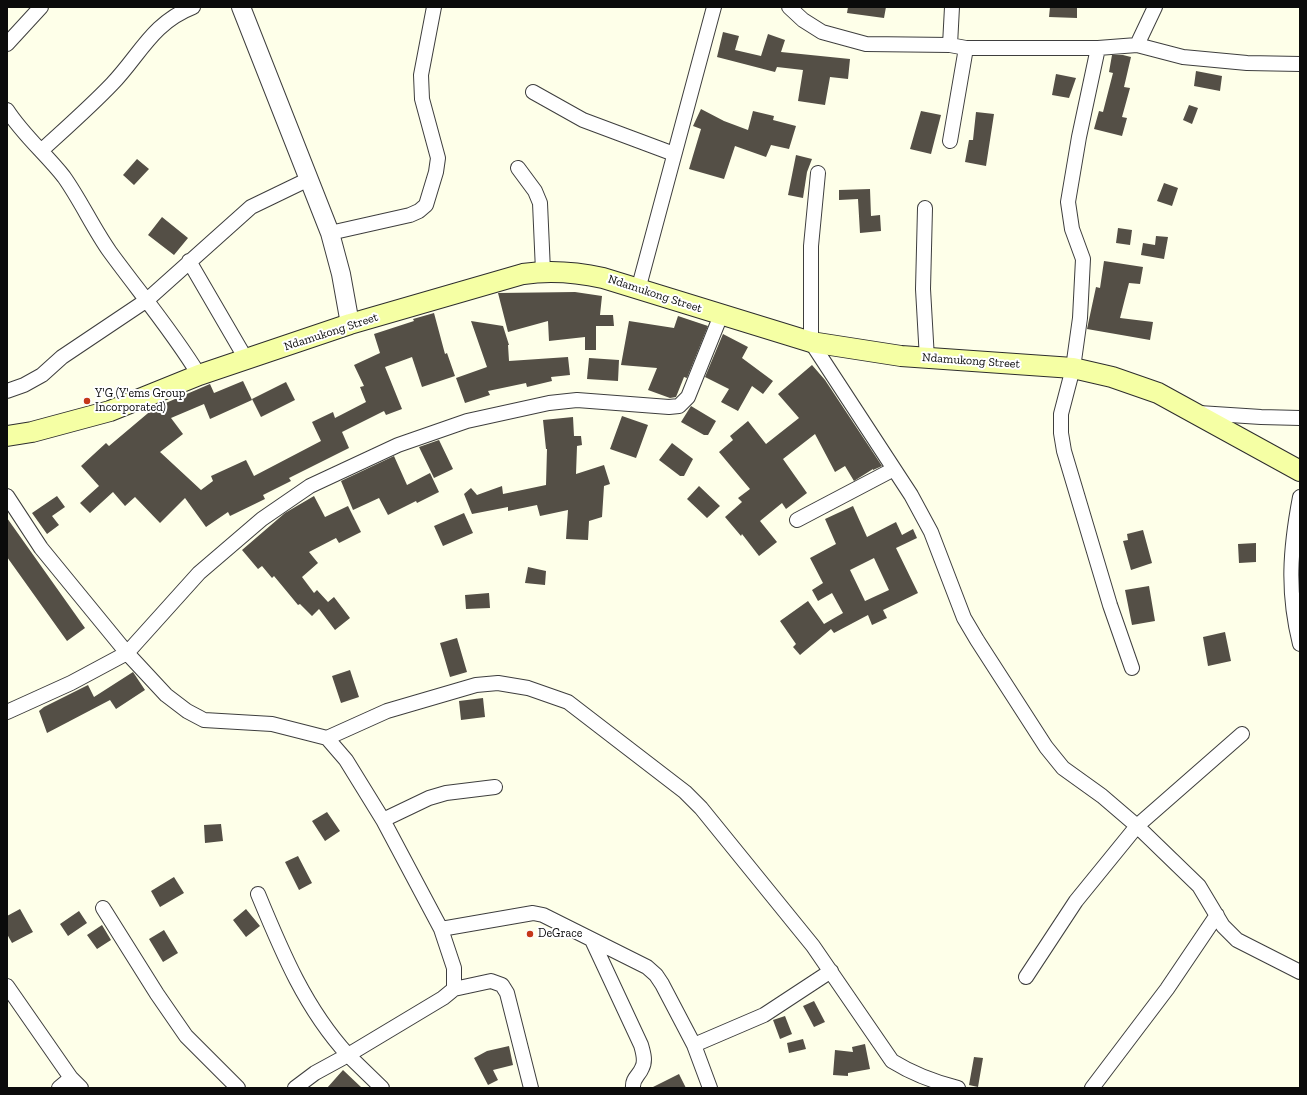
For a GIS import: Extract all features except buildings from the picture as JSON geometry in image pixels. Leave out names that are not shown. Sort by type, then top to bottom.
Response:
[{"type":"main road","name":"Ndamukong Street","points":[[7,436],[32,432],[110,411],[199,375],[350,324],[523,274],[543,271],[584,273],[620,282],[638,290],[811,342],[901,356],[1073,368],[1112,378],[1158,393],[1300,471]]},
{"type":"street","points":[[7,44],[41,7]]},
{"type":"street","points":[[42,150],[112,84],[146,40],[168,20],[193,7]]},
{"type":"street","points":[[241,7],[330,234],[341,274],[350,324]]},
{"type":"street","points":[[330,234],[410,215],[419,211],[426,205],[436,172],[438,158],[422,99],[421,75],[434,7]]},
{"type":"street","points":[[638,290],[714,7]]},
{"type":"street","points":[[789,7],[803,20],[822,32],[866,44],[950,45],[966,48],[1098,48],[1137,45],[1183,57],[1247,63],[1300,64]]},
{"type":"street","points":[[950,45],[952,7]]},
{"type":"street","points":[[1137,45],[1155,7]]},
{"type":"street","points":[[950,141],[966,48]]},
{"type":"street","points":[[1098,48],[1078,137],[1068,202],[1072,229],[1083,259],[1080,318],[1073,368],[1061,414],[1061,433],[1064,451],[1110,605],[1132,668]]},
{"type":"street","points":[[533,92],[583,120],[674,154]]},
{"type":"street","points":[[10,120],[42,150],[65,179],[110,252],[178,340],[199,375]]},
{"type":"street","points":[[518,168],[535,191],[540,203],[543,271]]},
{"type":"street","points":[[818,173],[811,246],[811,342],[911,495],[931,532],[964,618],[1046,747],[1063,768],[1102,796],[1137,826],[1199,886],[1223,926],[1237,940],[1300,972]]},
{"type":"street","points":[[7,391],[24,385],[42,375],[62,356],[147,300],[251,207],[309,179]]},
{"type":"street","points":[[925,208],[923,289],[927,358]]},
{"type":"street","points":[[189,261],[246,359]]},
{"type":"street","points":[[7,712],[71,683],[127,653],[199,573],[262,519],[310,486],[398,445],[467,421],[549,403],[577,400],[669,407],[679,406],[688,397],[721,315]]},
{"type":"street","points":[[1195,412],[1260,418],[1300,418]]},
{"type":"street","points":[[797,520],[894,469]]},
{"type":"street","points":[[7,496],[41,548],[127,653],[166,695],[187,711],[204,720],[272,724],[327,738],[346,760],[383,820],[441,930],[454,968],[454,989]]},
{"type":"street","points":[[1300,498],[1290,562],[1295,624],[1300,644]]},
{"type":"street","points":[[327,738],[387,710],[476,685],[498,683],[528,688],[568,702],[685,792],[701,808],[813,946],[892,1061],[909,1072],[932,1081],[958,1088]]},
{"type":"street","points":[[1026,977],[1080,896],[1137,826],[1242,734]]},
{"type":"street","points":[[383,820],[429,798],[446,792],[495,787]]},
{"type":"street","points":[[258,894],[296,981],[328,1032],[348,1055],[382,1088]]},
{"type":"street","points":[[103,908],[157,994],[186,1036],[238,1088]]},
{"type":"street","points":[[441,930],[533,913],[542,915],[646,967],[656,975],[662,984],[694,1045],[710,1088]]},
{"type":"street","points":[[1092,1088],[1167,989],[1216,915]]},
{"type":"street","points":[[592,940],[641,1045],[644,1056],[643,1067],[633,1080],[632,1088]]},
{"type":"street","points":[[694,1045],[764,1016],[831,971]]},
{"type":"street","points":[[295,1088],[315,1073],[444,998],[454,989],[491,981],[502,985],[507,993],[531,1088]]},
{"type":"street","points":[[7,986],[76,1083],[59,1088]]},
{"type":"place","name":"Y'G (Y'ems Group Incorporated)","points":[[87,401]]},
{"type":"place","name":"DeGrace","points":[[530,934]]}]
